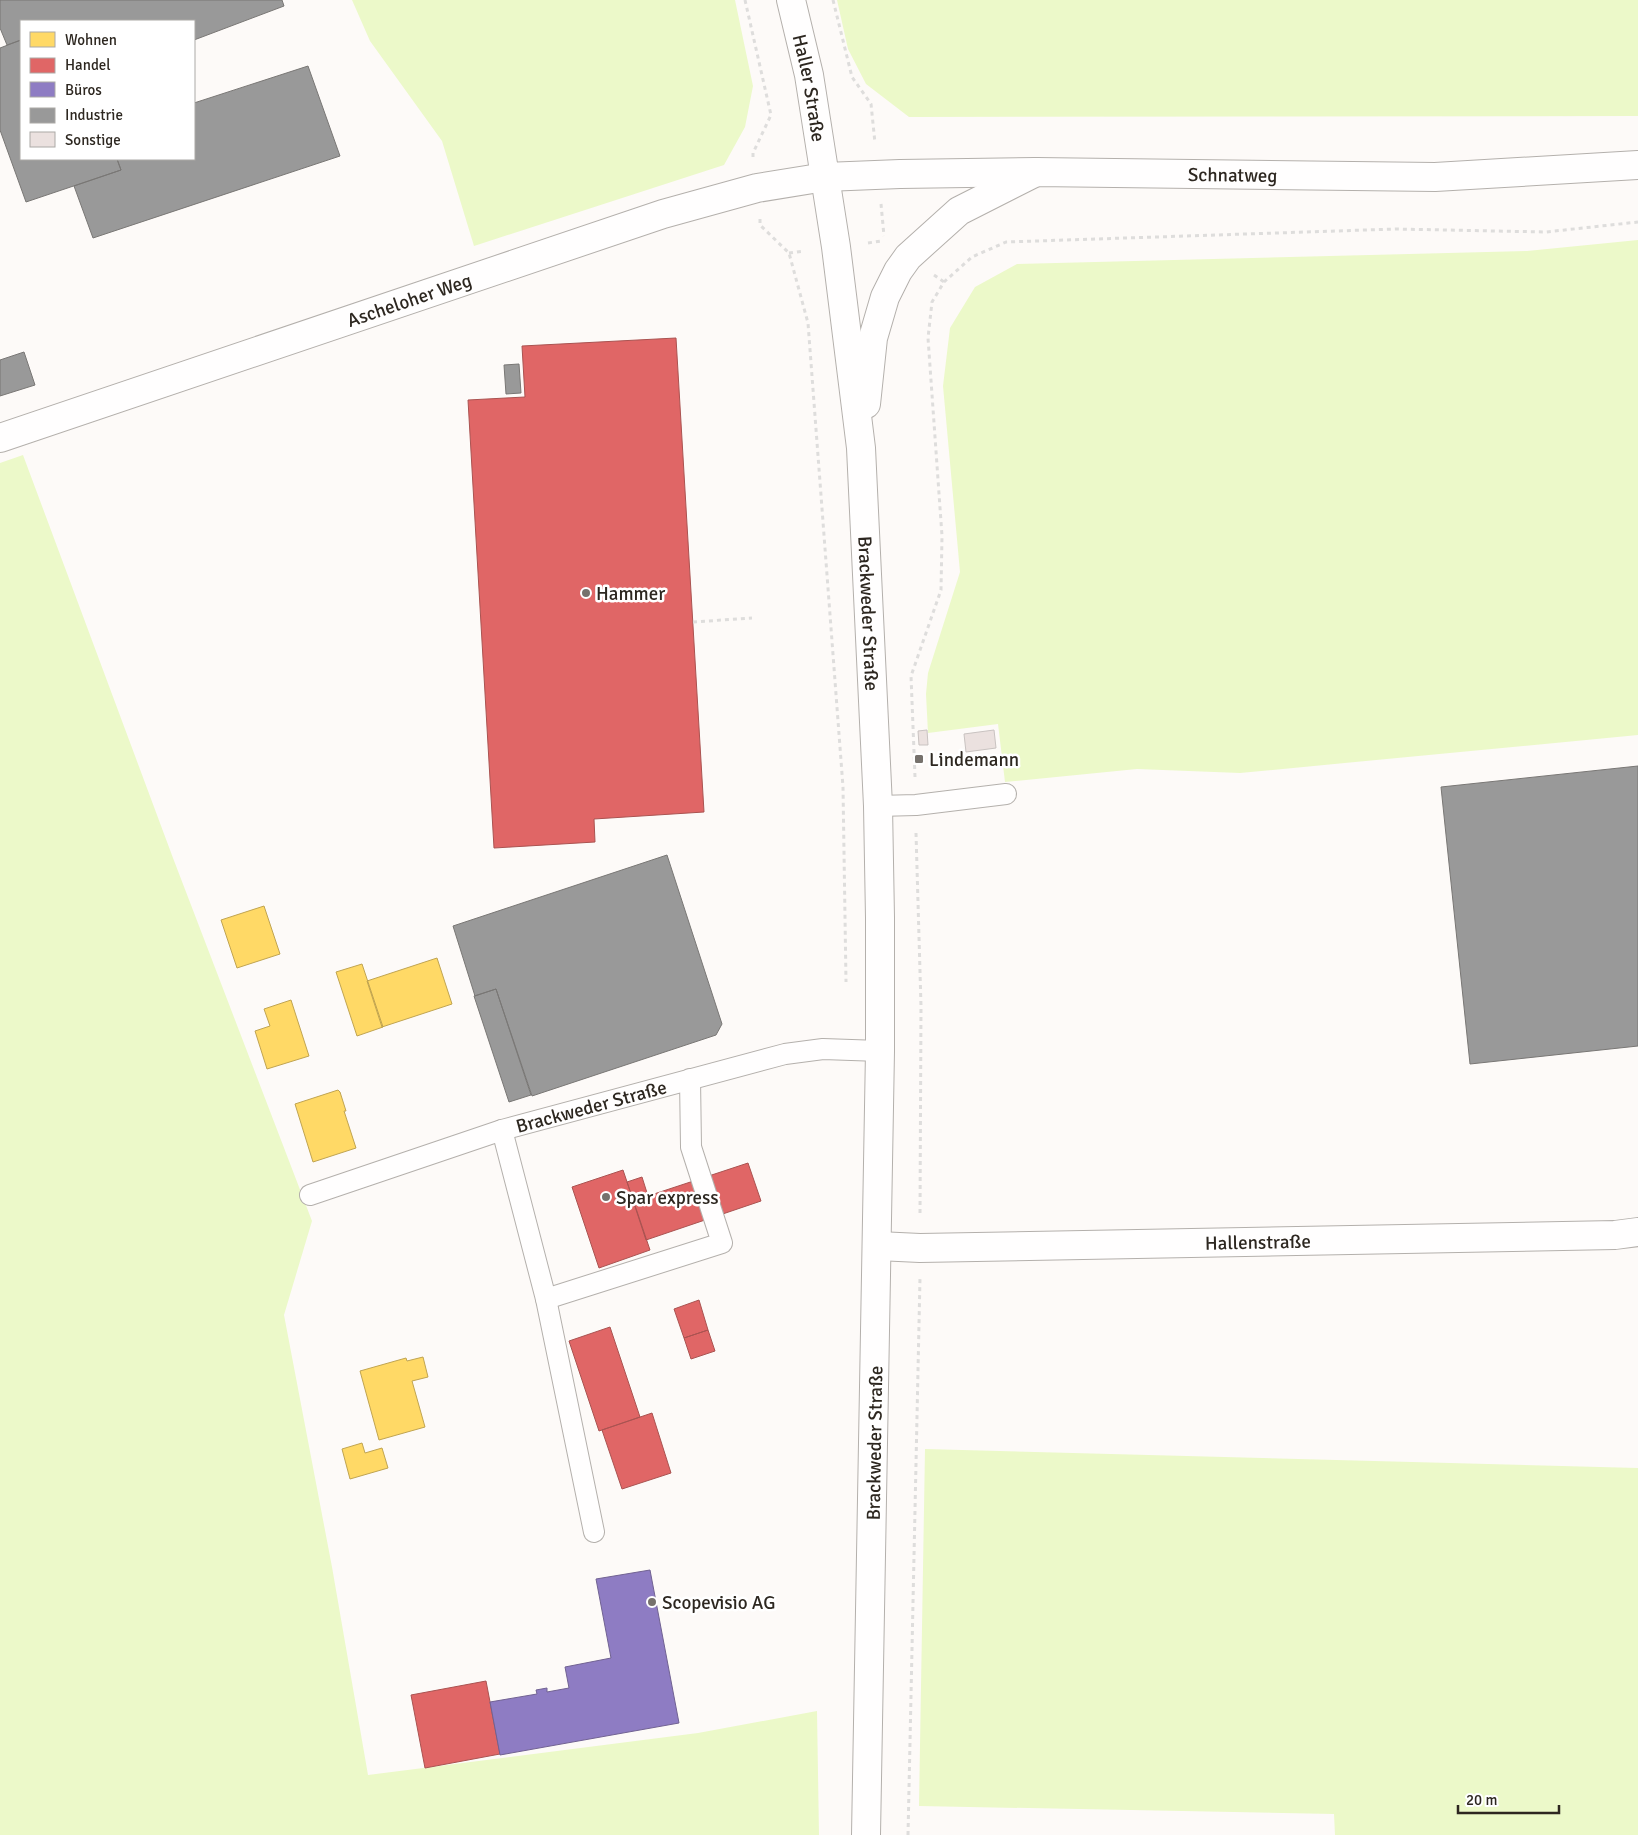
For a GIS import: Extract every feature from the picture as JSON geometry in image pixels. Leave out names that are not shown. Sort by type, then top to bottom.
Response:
[{"type":"street","name":"Haller Straße","points":[[791,0],[809,75],[825,177]]},
{"type":"street","name":"Schnatweg","points":[[825,177],[1036,172],[1435,177],[1638,165]]},
{"type":"street","points":[[861,448],[873,338],[885,298],[898,271],[908,257],[959,211],[1036,172]]},
{"type":"street","name":"Ascheloher Weg","points":[[0,438],[664,214],[757,188],[825,177]]},
{"type":"street","name":"Brackweder Straße","points":[[825,177],[836,247],[861,448],[878,806],[880,918],[878,1246],[866,1835]]},
{"type":"street","name":"Hallenstraße","points":[[878,1246],[920,1248],[1615,1235],[1638,1232]]},
{"type":"lane","points":[[878,806],[916,805],[1006,794]]},
{"type":"lane","name":"Brackweder Straße","points":[[310,1195],[502,1130],[785,1054],[822,1049],[880,1051]]},
{"type":"lane","points":[[546,1299],[722,1243],[691,1147],[690,1079]]},
{"type":"lane","points":[[502,1130],[546,1299],[594,1532]]},
{"type":"path","points":[[745,0],[771,115],[753,153]]},
{"type":"path","points":[[833,0],[852,77],[871,104]]},
{"type":"path","points":[[908,1835],[920,1248],[921,1006],[911,676],[941,590],[942,536],[928,338],[932,302],[944,282],[972,257],[1006,242],[1396,229],[1546,232],[1638,222]]},
{"type":"path","points":[[760,225],[789,254]]},
{"type":"path","points":[[693,622],[752,618]]},
{"type":"green space","points":[[352,0],[735,0],[753,86],[745,127],[724,165],[474,246],[442,141],[370,41]]},
{"type":"green space","points":[[837,0],[1638,0],[1638,116],[909,117],[866,84],[848,49]]},
{"type":"green space","points":[[1638,240],[1638,735],[1240,773],[1137,769],[1005,782],[998,724],[928,733],[926,694],[928,673],[960,572],[943,386],[950,328],[975,287],[1017,264],[1527,251]]},
{"type":"green space","points":[[23,455],[173,858],[312,1221],[284,1315],[332,1567],[368,1775],[698,1733],[817,1711],[819,1835],[0,1835],[0,463]]},
{"type":"green space","points":[[925,1449],[1638,1468],[1638,1835],[1335,1835],[1334,1814],[919,1806]]},
{"type":"building: Wohnen","points":[[264,906],[280,954],[237,968],[221,920]]},
{"type":"building: Wohnen","points":[[437,958],[452,1004],[382,1027],[367,981]]},
{"type":"building: Wohnen","points":[[362,964],[383,1027],[357,1036],[336,972]]},
{"type":"building: Wohnen","points":[[291,1000],[309,1056],[267,1069],[255,1031],[270,1026],[264,1009]]},
{"type":"building: Wohnen","points":[[338,1090],[356,1148],[313,1162],[295,1104]]},
{"type":"building: Wohnen","points":[[423,1357],[428,1377],[412,1381],[425,1427],[379,1440],[360,1371],[406,1358],[407,1361]]},
{"type":"building: Wohnen","points":[[362,1443],[365,1453],[382,1448],[388,1468],[350,1479],[342,1449]]},
{"type":"building: Handel","points":[[676,338],[704,812],[594,819],[595,842],[494,848],[468,400],[525,397],[522,346]]},
{"type":"building: Handel","points":[[748,1163],[761,1201],[646,1240],[627,1182],[642,1177],[648,1196]]},
{"type":"building: Handel","points":[[623,1170],[650,1250],[599,1268],[572,1187]]},
{"type":"building: Handel","points":[[699,1300],[708,1330],[684,1338],[674,1309]]},
{"type":"building: Handel","points":[[610,1327],[640,1417],[599,1431],[569,1341]]},
{"type":"building: Handel","points":[[708,1330],[715,1351],[691,1359],[684,1338]]},
{"type":"building: Handel","points":[[652,1413],[671,1473],[622,1489],[602,1430]]},
{"type":"building: Handel","points":[[486,1681],[500,1754],[425,1768],[411,1695]]},
{"type":"building: Büros","points":[[650,1570],[679,1723],[500,1755],[490,1702],[537,1694],[536,1690],[547,1688],[547,1692],[569,1688],[565,1667],[611,1658],[596,1579]]},
{"type":"building: Industrie","points":[[0,0],[282,0],[284,6],[195,40],[195,20],[20,20],[20,40],[7,45],[0,28]]},
{"type":"building: Industrie","points":[[20,40],[20,160],[117,160],[121,170],[26,202],[0,130],[0,48]]},
{"type":"building: Industrie","points":[[308,66],[340,156],[93,238],[74,186],[121,170],[117,160],[195,160],[195,103]]},
{"type":"building: Industrie","points":[[24,352],[35,385],[0,396],[0,360]]},
{"type":"building: Industrie","points":[[519,364],[521,393],[506,394],[504,365]]},
{"type":"building: Industrie","points":[[1638,766],[1638,1046],[1470,1064],[1441,787]]},
{"type":"building: Industrie","points":[[667,855],[722,1024],[716,1035],[532,1096],[496,989],[475,996],[453,926]]},
{"type":"building: Industrie","points":[[496,989],[531,1095],[509,1102],[474,996]]},
{"type":"building: Sonstige","points":[[927,730],[928,745],[919,745],[918,731]]},
{"type":"building: Sonstige","points":[[994,730],[996,748],[966,752],[964,734]]},
{"type":"place","name":"Hammer","points":[[586,593]]},
{"type":"place","name":"Lindemann","points":[[919,759]]},
{"type":"place","name":"Spar express","points":[[606,1197]]},
{"type":"place","name":"Scopevisio AG","points":[[652,1602]]}]
